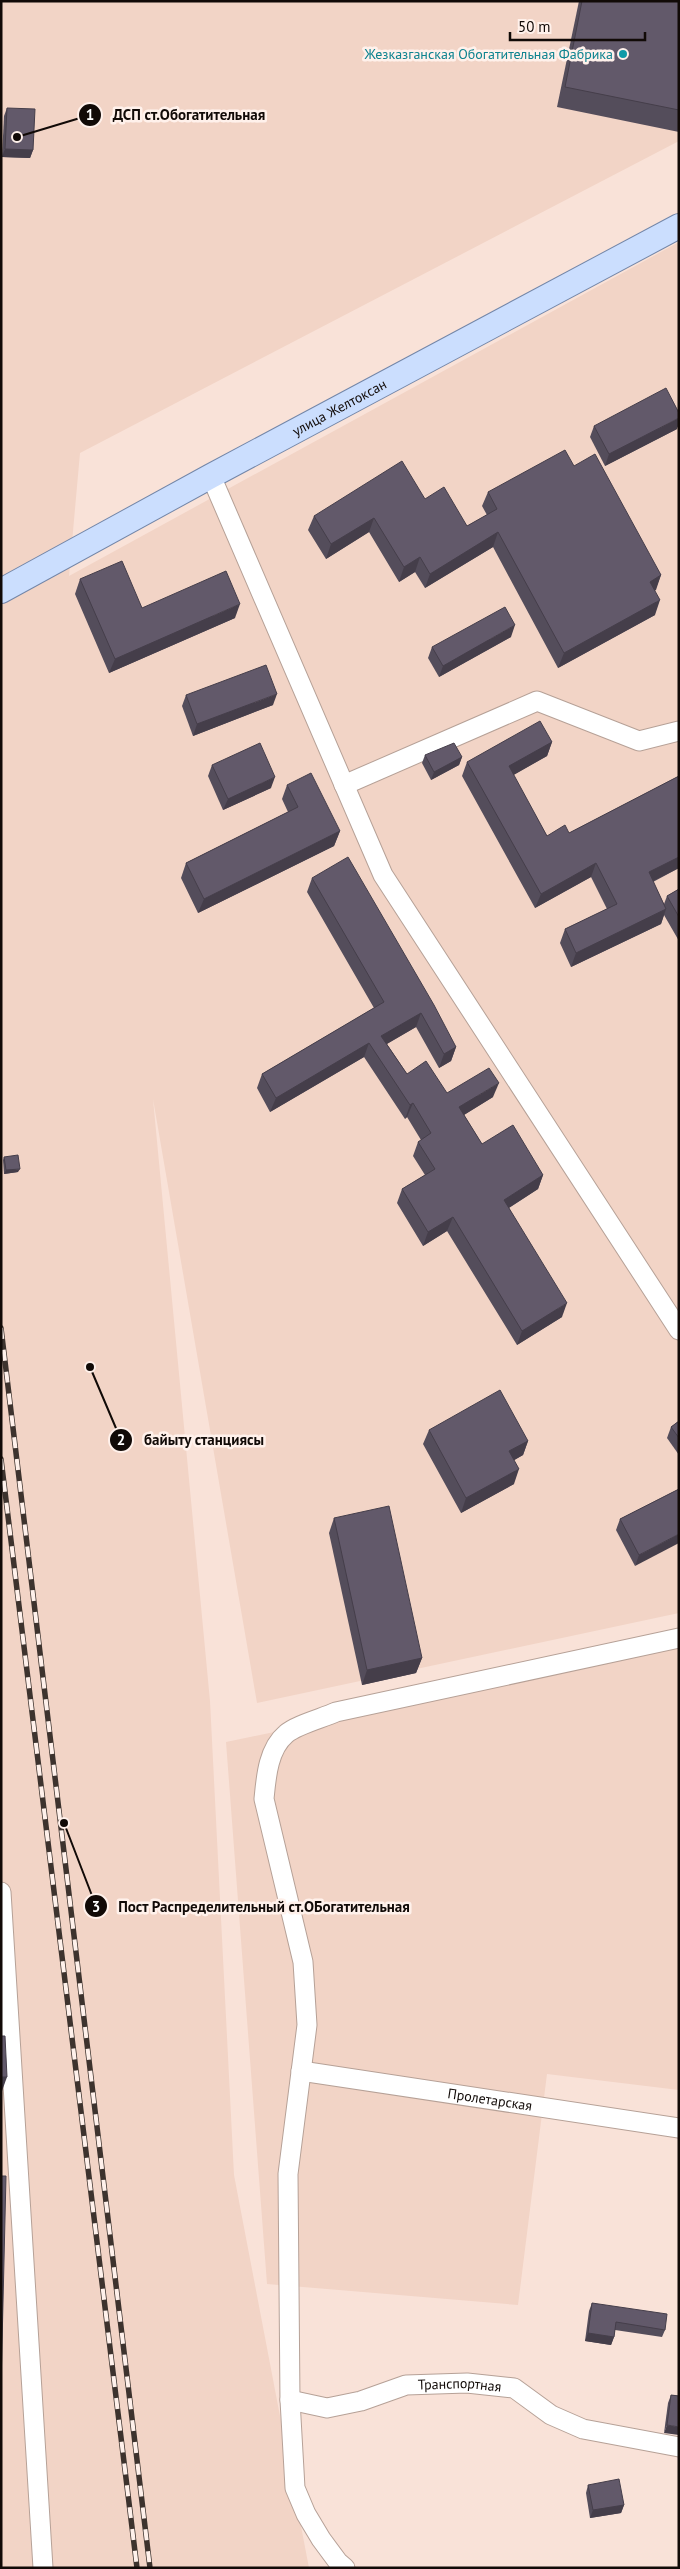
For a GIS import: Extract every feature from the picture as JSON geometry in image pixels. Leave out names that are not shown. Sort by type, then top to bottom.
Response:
[{"type":"main road","name":"улица Желтоксан","points":[[1,591],[211,476],[679,226]]},
{"type":"street","points":[[211,476],[383,875],[679,1330]]},
{"type":"street","points":[[344,785],[537,701],[640,741],[679,731]]},
{"type":"street","points":[[345,2568],[338,2562],[322,2540],[306,2514],[295,2488],[290,2400],[288,2174],[307,2025],[303,1962],[264,1799],[267,1772],[275,1750],[286,1734],[336,1712],[679,1638]]},
{"type":"street","points":[[1,1892],[43,2568]]},
{"type":"street","name":"Пролетарская","points":[[301,2071],[679,2128]]},
{"type":"street","name":"Транспортная","points":[[290,2400],[327,2408],[361,2401],[406,2385],[467,2383],[514,2388],[551,2415],[583,2428],[679,2447]]},
{"type":"shaded area","points":[[1,1],[679,1],[679,141],[80,453],[69,576],[679,242],[679,1613],[257,1703],[153,1099],[210,1701],[234,2175],[309,2568],[1,2568]]},
{"type":"shaded area","points":[[679,1647],[679,2090],[547,2074],[518,2305],[267,2284],[226,1742]]},
{"type":"building","name":"Жезказганская Обогатительная Фабрика","points":[[582,1],[679,1],[679,110],[565,87]]},
{"type":"building","points":[[7,108],[35,109],[33,150],[5,149]]},
{"type":"building","points":[[666,388],[679,413],[679,418],[609,454],[594,426]]},
{"type":"building","points":[[565,450],[574,466],[595,454],[661,575],[650,582],[660,600],[564,653],[498,532],[430,574],[420,557],[404,567],[374,518],[331,544],[314,516],[402,461],[425,499],[444,487],[467,526],[497,509],[488,492]]},
{"type":"building","points":[[122,561],[142,608],[226,571],[240,604],[115,659],[80,579]]},
{"type":"building","points":[[505,607],[515,625],[443,666],[432,647]]},
{"type":"building","points":[[266,665],[277,694],[197,724],[186,695]]},
{"type":"building","points":[[540,721],[552,742],[509,766],[547,836],[565,825],[569,833],[679,776],[679,857],[649,872],[666,909],[576,953],[565,929],[617,904],[596,863],[541,894],[467,762]]},
{"type":"building","points":[[260,743],[275,777],[228,799],[212,765]]},
{"type":"building","points":[[454,743],[462,757],[434,772],[425,755]]},
{"type":"building","points":[[311,773],[340,831],[204,899],[186,863],[298,807],[287,785]]},
{"type":"building","points":[[348,857],[434,1005],[456,1047],[444,1054],[421,1013],[381,1036],[407,1074],[426,1061],[447,1093],[489,1068],[499,1083],[459,1107],[482,1144],[513,1125],[543,1175],[504,1200],[567,1303],[522,1331],[453,1217],[428,1232],[402,1189],[435,1169],[418,1142],[431,1133],[413,1103],[410,1105],[369,1043],[276,1098],[262,1074],[384,1002],[312,878]]},
{"type":"building","points":[[679,889],[679,917],[667,896]]},
{"type":"building","points":[[18,1155],[20,1169],[6,1170],[4,1157]]},
{"type":"building","points":[[500,1390],[528,1441],[509,1451],[519,1469],[466,1498],[429,1430]]},
{"type":"building","points":[[679,1421],[679,1438],[671,1427]]},
{"type":"building","points":[[679,1489],[679,1534],[639,1555],[620,1519]]},
{"type":"building","points":[[389,1506],[422,1658],[367,1670],[334,1518]]},
{"type":"building","points":[[1,2036],[5,2036],[7,2077],[1,2077]]},
{"type":"building","points":[[1,2176],[6,2176],[1,2387]]},
{"type":"building","points":[[592,2303],[667,2314],[665,2330],[616,2322],[614,2337],[588,2333]]},
{"type":"building","points":[[671,2395],[679,2396],[679,2427],[667,2425]]},
{"type":"building","points":[[619,2479],[624,2505],[593,2510],[588,2485]]},
{"type":"railway","points":[[1,1328],[150,2568]]},
{"type":"railway","points":[[1,1459],[137,2568]]},
{"type":"place","name":"Жезказганская Обогатительная Фабрика","points":[[623,54]]},
{"type":"place","name":"ДСП ст.Обогатительная","points":[[17,137]]},
{"type":"place","name":"байыту станциясы","points":[[90,1367]]},
{"type":"place","name":"Пост Распределительный ст.ОБогатительная","points":[[64,1823]]}]
